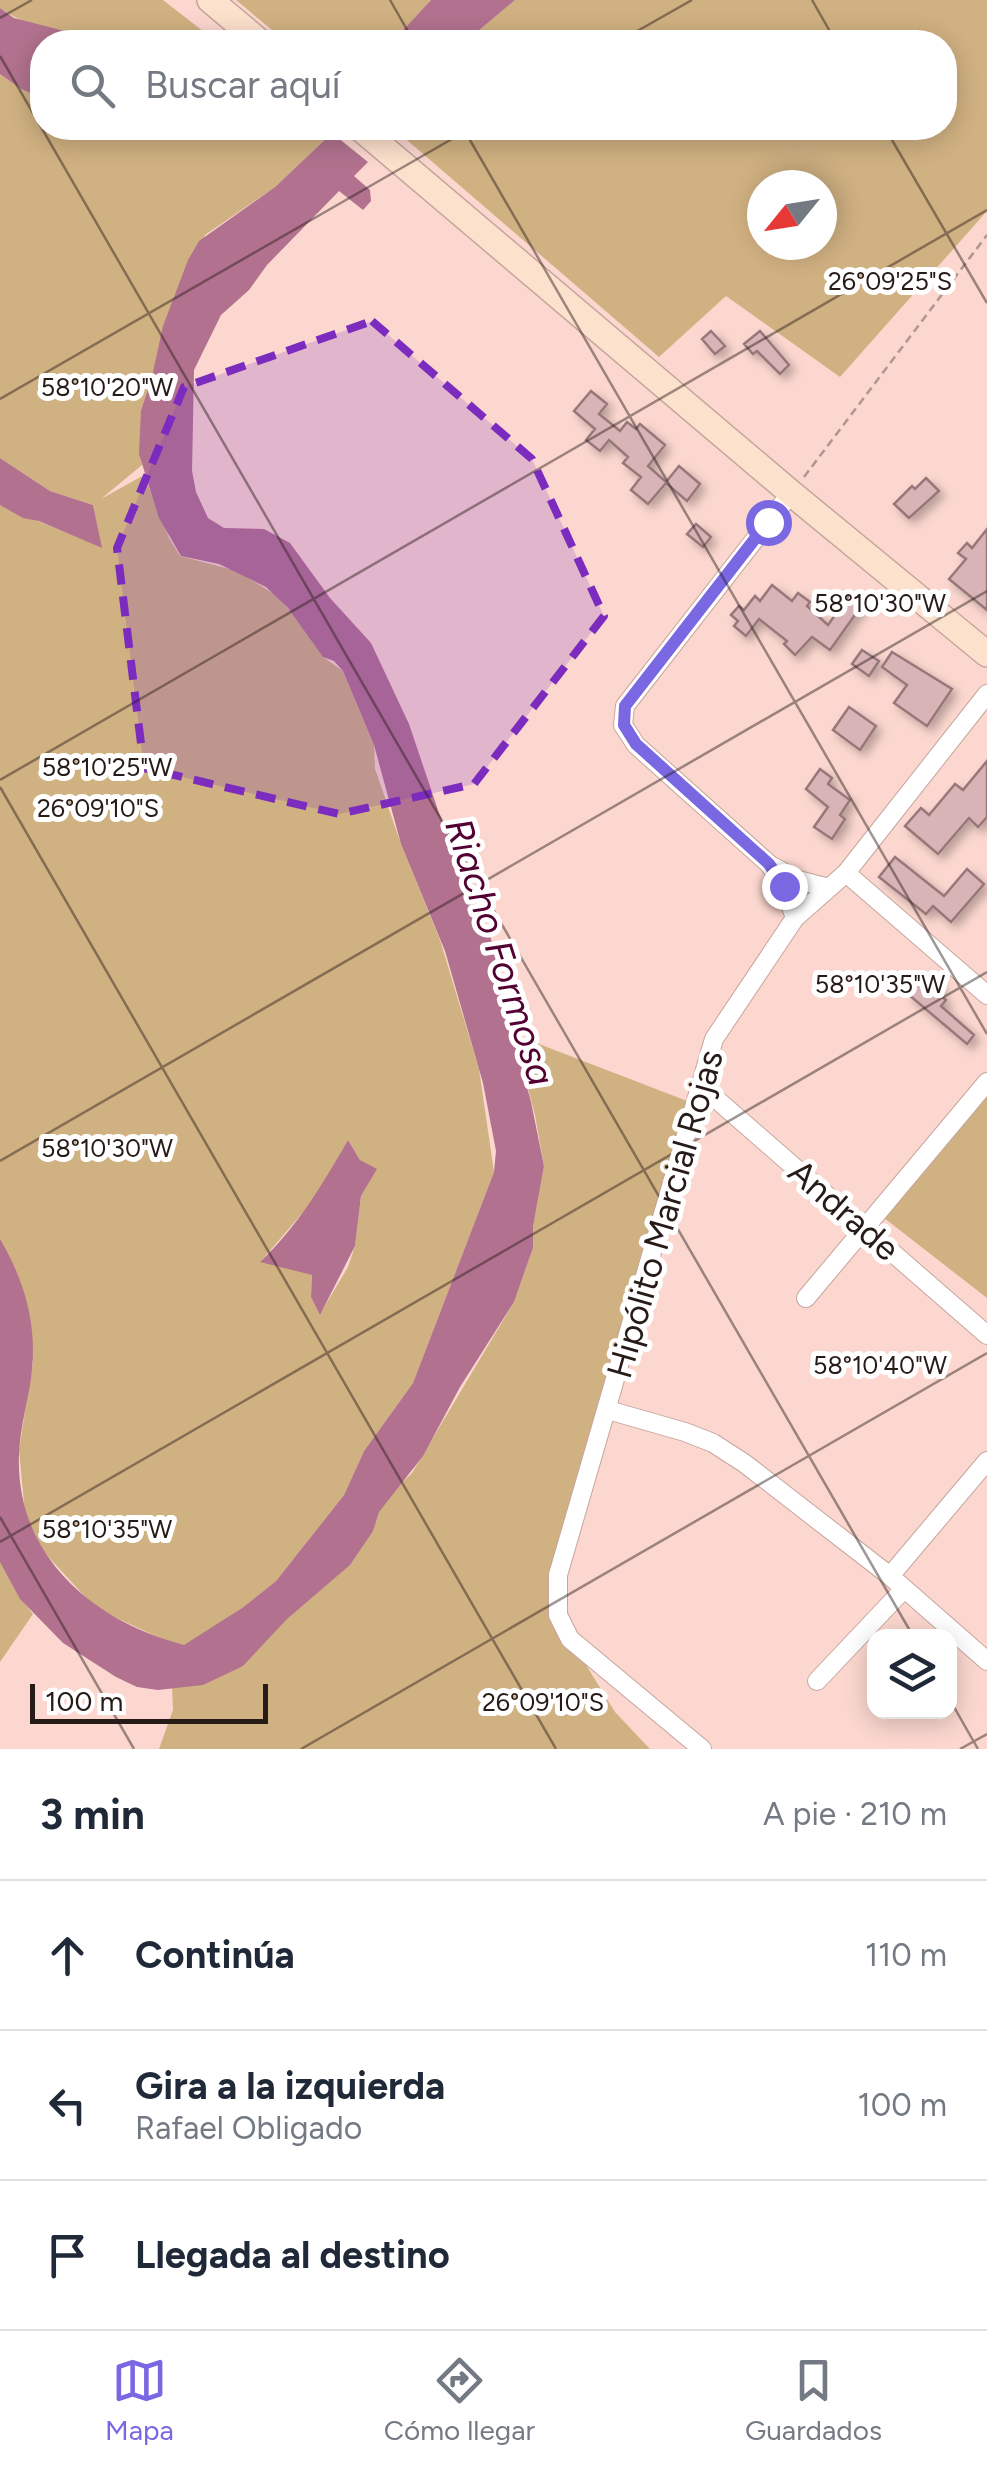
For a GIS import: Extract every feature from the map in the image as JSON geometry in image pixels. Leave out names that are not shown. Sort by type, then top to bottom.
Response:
[{"type":"main road","points":[[210,0],[246,30]]},
{"type":"main road","points":[[374,140],[987,654]]},
{"type":"street","points":[[792,493],[625,706],[624,725],[636,744],[769,864],[798,880],[828,888]]},
{"type":"street","name":"Hipólito Marcial Rojas","points":[[702,1749],[570,1639],[558,1615],[558,1575],[714,1039],[795,918],[846,873],[987,694]]},
{"type":"street","points":[[769,864],[784,886],[795,918]]},
{"type":"street","points":[[846,873],[987,995]]},
{"type":"street","points":[[806,1298],[987,1082]]},
{"type":"street","name":"Andrade","points":[[700,1085],[987,1335]]},
{"type":"street","points":[[608,1410],[713,1443],[744,1462],[896,1583],[987,1662]]},
{"type":"street","points":[[817,1680],[987,1461]]},
{"type":"path","points":[[792,493],[987,235]]},
{"type":"highlighted area","points":[[372,321],[532,459],[604,616],[474,784],[339,814],[144,768],[117,548],[184,387]]},
{"type":"shaded area","points":[[0,0],[163,0],[202,30],[49,30],[0,8]]},
{"type":"shaded area","points":[[236,0],[431,0],[403,30],[272,30]]},
{"type":"shaded area","points":[[431,0],[515,0],[479,30],[403,30]]},
{"type":"shaded area","points":[[515,0],[987,0],[987,211],[840,377],[726,296],[659,357],[407,140],[957,140],[957,30],[479,30]]},
{"type":"shaded area","points":[[0,8],[14,18],[60,30],[30,30],[30,93],[0,74]]},
{"type":"shaded area","points":[[0,74],[30,93],[30,140],[325,140],[275,187],[205,235],[141,410],[142,465],[101,499],[144,475],[180,556],[237,571],[274,594],[323,657],[343,671],[374,745],[375,769],[440,940],[479,1069],[494,1172],[413,1383],[364,1451],[344,1495],[276,1581],[184,1646],[106,1613],[89,1601],[43,1551],[25,1514],[19,1450],[33,1362],[0,1242],[0,505],[101,547],[93,505],[50,491],[0,458]],"holes":[[[348,1140],[360,1160],[376,1170],[361,1196],[355,1246],[348,1267],[320,1314],[311,1297],[312,1275],[261,1261],[317,1196]]]},
{"type":"shaded area","points":[[325,140],[341,140],[368,162],[354,176],[370,190],[371,201],[363,210],[339,191],[267,265],[249,290],[221,315],[194,370],[192,471],[196,492],[208,518],[224,528],[264,529],[290,543],[330,598],[371,643],[409,724],[439,813],[498,960],[499,985],[544,1166],[533,1248],[514,1302],[460,1387],[423,1456],[379,1512],[373,1531],[350,1565],[287,1619],[243,1666],[203,1685],[158,1690],[137,1687],[116,1677],[63,1643],[20,1599],[0,1562],[0,1239],[24,1291],[32,1327],[30,1385],[19,1454],[21,1490],[30,1523],[45,1552],[90,1601],[150,1634],[184,1645],[276,1581],[344,1495],[364,1451],[413,1383],[494,1172],[496,1151],[483,1083],[445,951],[401,844],[374,745],[343,671],[334,661],[323,657],[288,608],[266,587],[219,564],[181,556],[159,518],[139,454],[141,410],[163,326],[188,260],[199,241],[275,187]]},
{"type":"shaded area","points":[[0,458],[50,491],[93,505],[102,548],[23,518],[0,505]]},
{"type":"shaded area","points":[[513,1034],[695,1104],[558,1575],[570,1639],[615,1712],[650,1749],[159,1749],[173,1710],[171,1664],[227,1651],[412,1473],[514,1302],[533,1248],[544,1166]]},
{"type":"shaded area","points":[[987,1092],[987,1298],[879,1214]]},
{"type":"shaded area","points":[[348,1140],[360,1160],[377,1169],[361,1196],[355,1246],[320,1315],[311,1297],[312,1275],[260,1262],[298,1219]]},
{"type":"shaded area","points":[[0,1560],[33,1614],[0,1662]]},
{"type":"building","points":[[711,331],[725,346],[715,354],[702,339]]},
{"type":"building","points":[[760,331],[789,365],[780,374],[744,344]]},
{"type":"building","points":[[591,391],[607,404],[599,414],[620,431],[627,422],[636,429],[640,424],[665,445],[648,466],[666,482],[679,466],[700,484],[687,501],[666,483],[648,504],[631,490],[641,477],[623,463],[628,457],[609,440],[600,451],[586,440],[595,429],[574,411]]},
{"type":"building","points":[[926,478],[939,491],[909,518],[894,504]]},
{"type":"building","points":[[696,524],[711,537],[703,547],[687,534]]},
{"type":"building","points":[[987,529],[987,610],[949,579],[966,559],[958,553],[967,543],[972,548]]},
{"type":"building","points":[[772,585],[792,601],[798,593],[828,625],[849,595],[862,605],[830,650],[812,637],[795,655],[784,644],[787,641],[759,619],[746,636],[734,626],[738,621],[731,615],[739,606],[744,610],[755,596],[760,601]]},
{"type":"building","points":[[862,650],[879,661],[869,676],[852,664]]},
{"type":"building","points":[[892,652],[952,689],[927,726],[894,703],[907,685],[882,667]]},
{"type":"building","points":[[849,707],[876,726],[860,750],[833,730]]},
{"type":"building","points":[[987,761],[987,817],[978,827],[969,818],[938,854],[905,826],[921,808],[929,815],[955,784],[963,790]]},
{"type":"building","points":[[820,769],[832,778],[828,784],[850,800],[840,815],[845,819],[832,839],[814,827],[828,807],[806,789]]},
{"type":"building","points":[[895,857],[944,896],[967,869],[984,884],[951,922],[933,906],[926,914],[879,877]]},
{"type":"building","points":[[924,972],[941,986],[936,992],[946,1000],[941,1006],[974,1035],[967,1044],[908,994]]},
{"type":"route","points":[[768,522],[625,706],[624,725],[636,744],[769,864],[784,886]]},
{"type":"water label","name":"Riacho Formosa","points":[[500,952]]}]
